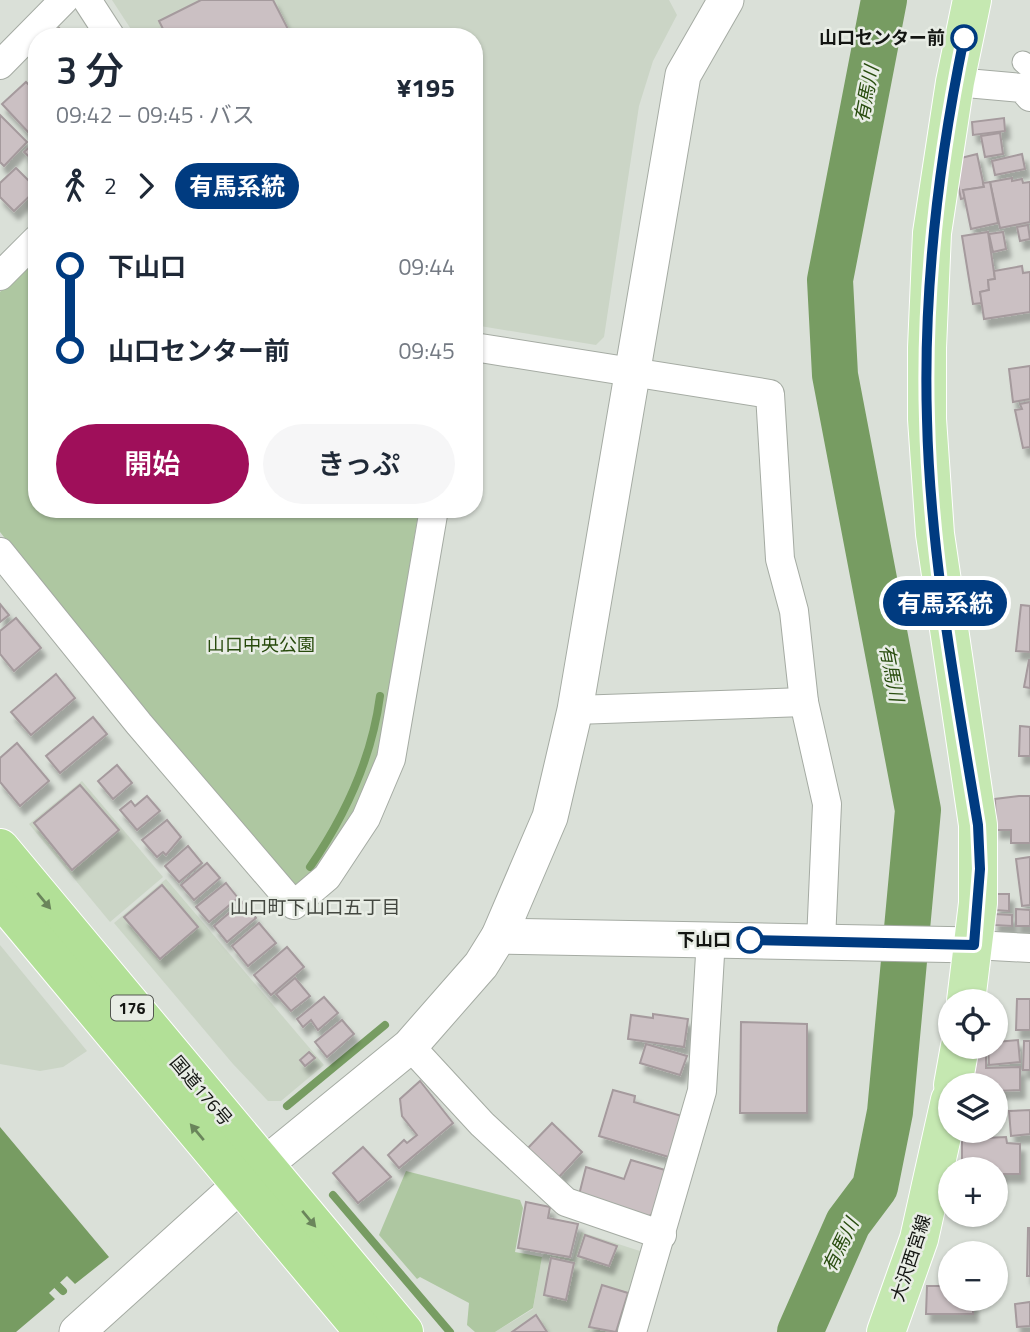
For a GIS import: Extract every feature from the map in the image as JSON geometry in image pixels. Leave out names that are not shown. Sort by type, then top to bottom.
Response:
[{"type":"highway","name":"国道176号","points":[[0,849],[253,1175],[364,1332]]},
{"type":"highway","name":"国道176号","points":[[0,897],[253,1175],[404,1332]]},
{"type":"main road","points":[[966,989],[964,944],[980,869],[978,825],[935,534],[927,419],[932,233],[955,82],[972,0]]},
{"type":"main road","name":"大沢西宮線","points":[[886,1332],[919,1239],[940,1143]]},
{"type":"street","points":[[36,28],[64,0]]},
{"type":"street","points":[[87,0],[105,28]]},
{"type":"street","points":[[77,1332],[253,1175],[410,1046],[481,965],[499,936],[550,817],[575,710],[683,75],[726,0]]},
{"type":"street","points":[[0,65],[28,37]]},
{"type":"street","points":[[955,82],[1022,88],[1030,97]]},
{"type":"street","points":[[0,276],[28,248]]},
{"type":"street","points":[[483,349],[770,394],[780,559],[794,611],[804,702],[827,804],[821,942]]},
{"type":"street","points":[[0,552],[139,724],[294,905],[327,877],[366,817],[391,759],[432,518]]},
{"type":"street","points":[[575,710],[804,702]]},
{"type":"street","points":[[499,936],[711,938],[1030,948]]},
{"type":"street","points":[[632,1332],[702,1091],[711,938]]},
{"type":"street","points":[[410,1046],[482,1124],[566,1202],[662,1235]]},
{"type":"shaded area","points":[[112,0],[669,0],[677,15],[653,61],[639,106],[604,337],[596,345],[483,326],[483,28],[130,28]]},
{"type":"shaded area","points":[[82,781],[163,877],[110,922],[29,824]]},
{"type":"shaded area","points":[[166,879],[324,1065],[281,1101],[268,1101],[233,1064],[114,923]]},
{"type":"shaded area","points":[[0,945],[87,1051],[63,1067],[40,1071],[0,1064]]},
{"type":"shaded area","points":[[0,1127],[109,1257],[75,1284],[67,1276],[49,1293],[55,1299],[16,1332],[0,1332]]},
{"type":"shaded area","points":[[581,1232],[643,1252],[619,1332],[495,1332],[533,1309],[542,1257],[544,1254],[573,1259]]},
{"type":"green space","name":"山口中央公園","points":[[28,264],[28,518],[418,518],[377,762],[348,828],[314,875],[293,894],[172,750],[0,532],[0,292]]},
{"type":"green space","points":[[406,1171],[520,1200],[523,1208],[515,1252],[542,1257],[533,1308],[495,1332],[475,1332],[467,1325],[469,1303],[420,1277],[417,1279],[379,1235]]},
{"type":"building","points":[[201,0],[273,0],[287,28],[162,28],[159,21]]},
{"type":"building","points":[[26,82],[28,84],[28,132],[2,104]]},
{"type":"building","points":[[0,115],[27,142],[4,166],[0,162]]},
{"type":"building","points":[[1004,118],[1005,131],[973,135],[972,122]]},
{"type":"building","points":[[1000,133],[1003,154],[985,157],[981,136]]},
{"type":"building","points":[[977,154],[984,187],[963,190],[965,198],[961,199],[953,160]]},
{"type":"building","points":[[1022,154],[1025,169],[995,175],[992,161]]},
{"type":"building","points":[[16,168],[28,180],[28,198],[14,211],[0,197],[0,183]]},
{"type":"building","points":[[1012,178],[1012,181],[1022,179],[1023,183],[1030,182],[1030,222],[1000,228],[990,182]]},
{"type":"building","points":[[990,182],[998,223],[971,229],[963,190],[984,187],[983,183]]},
{"type":"building","points":[[1028,225],[1030,239],[1020,241],[1017,227]]},
{"type":"building","points":[[988,232],[995,279],[988,280],[989,290],[980,292],[982,303],[973,304],[962,236]]},
{"type":"building","points":[[1003,232],[1006,249],[993,252],[989,234]]},
{"type":"building","points":[[1022,266],[1023,273],[1030,272],[1030,312],[984,319],[980,292],[989,290],[988,280],[995,279],[994,271]]},
{"type":"building","points":[[1030,366],[1030,399],[1013,402],[1009,369]]},
{"type":"building","points":[[1030,402],[1030,447],[1023,448],[1015,410],[1022,409],[1020,404]]},
{"type":"building","points":[[0,604],[9,615],[0,622]]},
{"type":"building","points":[[1021,605],[1030,606],[1030,652],[1016,651]]},
{"type":"building","points":[[16,618],[41,648],[14,671],[0,654],[0,631]]},
{"type":"building","points":[[1030,660],[1030,688],[1024,687]]},
{"type":"building","points":[[56,674],[75,698],[31,735],[11,712]]},
{"type":"building","points":[[93,717],[107,734],[60,773],[46,756]]},
{"type":"building","points":[[1020,726],[1030,727],[1030,756],[1019,756]]},
{"type":"building","points":[[17,743],[49,781],[20,806],[0,782],[0,758]]},
{"type":"building","points":[[117,765],[132,783],[113,799],[98,781]]},
{"type":"building","points":[[80,785],[119,830],[72,870],[34,823]]},
{"type":"building","points":[[147,796],[160,811],[137,830],[120,810],[131,801],[135,806]]},
{"type":"building","points":[[1030,796],[1030,843],[1011,843],[1011,830],[996,830],[995,799]]},
{"type":"building","points":[[167,820],[181,837],[166,855],[163,852],[157,857],[142,840]]},
{"type":"building","points":[[188,846],[202,863],[179,882],[165,866]]},
{"type":"building","points":[[1030,857],[1030,905],[1022,906],[1016,859]]},
{"type":"building","points":[[207,863],[220,878],[194,900],[181,885]]},
{"type":"building","points":[[226,883],[238,898],[209,922],[196,907]]},
{"type":"building","points":[[162,885],[198,927],[160,959],[124,917]]},
{"type":"building","points":[[996,894],[1009,894],[1009,911],[995,910]]},
{"type":"building","points":[[242,902],[256,918],[227,942],[214,926]]},
{"type":"building","points":[[1016,909],[1030,910],[1030,926],[1016,926]]},
{"type":"building","points":[[994,914],[1012,915],[1012,926],[994,925]]},
{"type":"building","points":[[259,923],[276,943],[248,966],[232,946]]},
{"type":"building","points":[[287,947],[304,967],[271,995],[254,975]]},
{"type":"building","points":[[295,978],[310,996],[291,1011],[276,994]]},
{"type":"building","points":[[324,997],[338,1013],[318,1030],[311,1020],[303,1027],[297,1019]]},
{"type":"building","points":[[1017,999],[1030,999],[1030,1030],[1016,1030]]},
{"type":"building","points":[[653,1014],[688,1019],[684,1047],[628,1039],[631,1015],[653,1018]]},
{"type":"building","points":[[342,1020],[354,1034],[327,1057],[315,1042]]},
{"type":"building","points":[[741,1022],[807,1024],[807,1113],[740,1113]]},
{"type":"building","points":[[1018,1040],[1020,1062],[989,1065],[989,1059],[1008,1059],[1008,1041]]},
{"type":"building","points":[[1024,1041],[1030,1041],[1030,1070],[1023,1070]]},
{"type":"building","points":[[646,1044],[687,1056],[680,1075],[640,1063]]},
{"type":"building","points":[[309,1052],[315,1058],[305,1066],[300,1060]]},
{"type":"building","points":[[974,1059],[986,1059],[986,1068],[1020,1067],[1020,1090],[1008,1090],[1008,1073],[973,1073]]},
{"type":"building","points":[[420,1081],[453,1123],[399,1168],[388,1155],[404,1140],[407,1143],[417,1135],[402,1116],[400,1099]]},
{"type":"building","points":[[613,1090],[635,1096],[634,1102],[685,1117],[672,1158],[599,1136]]},
{"type":"building","points":[[1030,1110],[1030,1134],[1011,1136],[1009,1111]]},
{"type":"building","points":[[552,1123],[582,1152],[558,1178],[526,1150]]},
{"type":"building","points":[[962,1143],[1020,1144],[1020,1174],[1008,1174],[1008,1157],[962,1157]]},
{"type":"building","points":[[363,1147],[391,1177],[358,1203],[333,1173]]},
{"type":"building","points":[[631,1160],[665,1170],[656,1211],[648,1217],[579,1195],[586,1167],[624,1179]]},
{"type":"building","points":[[526,1202],[550,1207],[548,1218],[578,1224],[570,1257],[518,1248]]},
{"type":"building","points":[[1030,1228],[1030,1276],[1027,1276]]},
{"type":"building","points":[[585,1235],[617,1246],[609,1266],[578,1256]]},
{"type":"building","points":[[551,1258],[574,1263],[566,1300],[544,1295]]},
{"type":"building","points":[[602,1285],[628,1293],[616,1332],[589,1327]]},
{"type":"building","points":[[927,1286],[938,1286],[938,1311],[973,1311],[973,1314],[926,1314]]},
{"type":"building","points":[[1030,1302],[1030,1326],[1017,1327],[1015,1304]]},
{"type":"building","points":[[536,1315],[547,1332],[512,1332]]},
{"type":"waterway","name":"有馬川","points":[[800,1332],[848,1223],[875,1187],[890,1112],[918,810],[835,375],[830,280],[884,0]]},
{"type":"waterway","points":[[310,867],[335,827],[355,785],[371,741],[380,696]]},
{"type":"waterway","points":[[287,1106],[385,1025]]},
{"type":"waterway","points":[[333,1195],[450,1332]]},
{"type":"waterway","points":[[57,1285],[63,1291]]},
{"type":"bus line","name":"有馬系統","points":[[750,940],[974,945],[980,869],[978,825],[935,534],[927,419],[932,233],[942,158],[964,38]]},
{"type":"place","name":"山口センター前","points":[[964,38]]},
{"type":"place","name":"下山口","points":[[750,940]]},
{"type":"district","name":"山口町下山口五丁目","points":[[315,907]]}]
